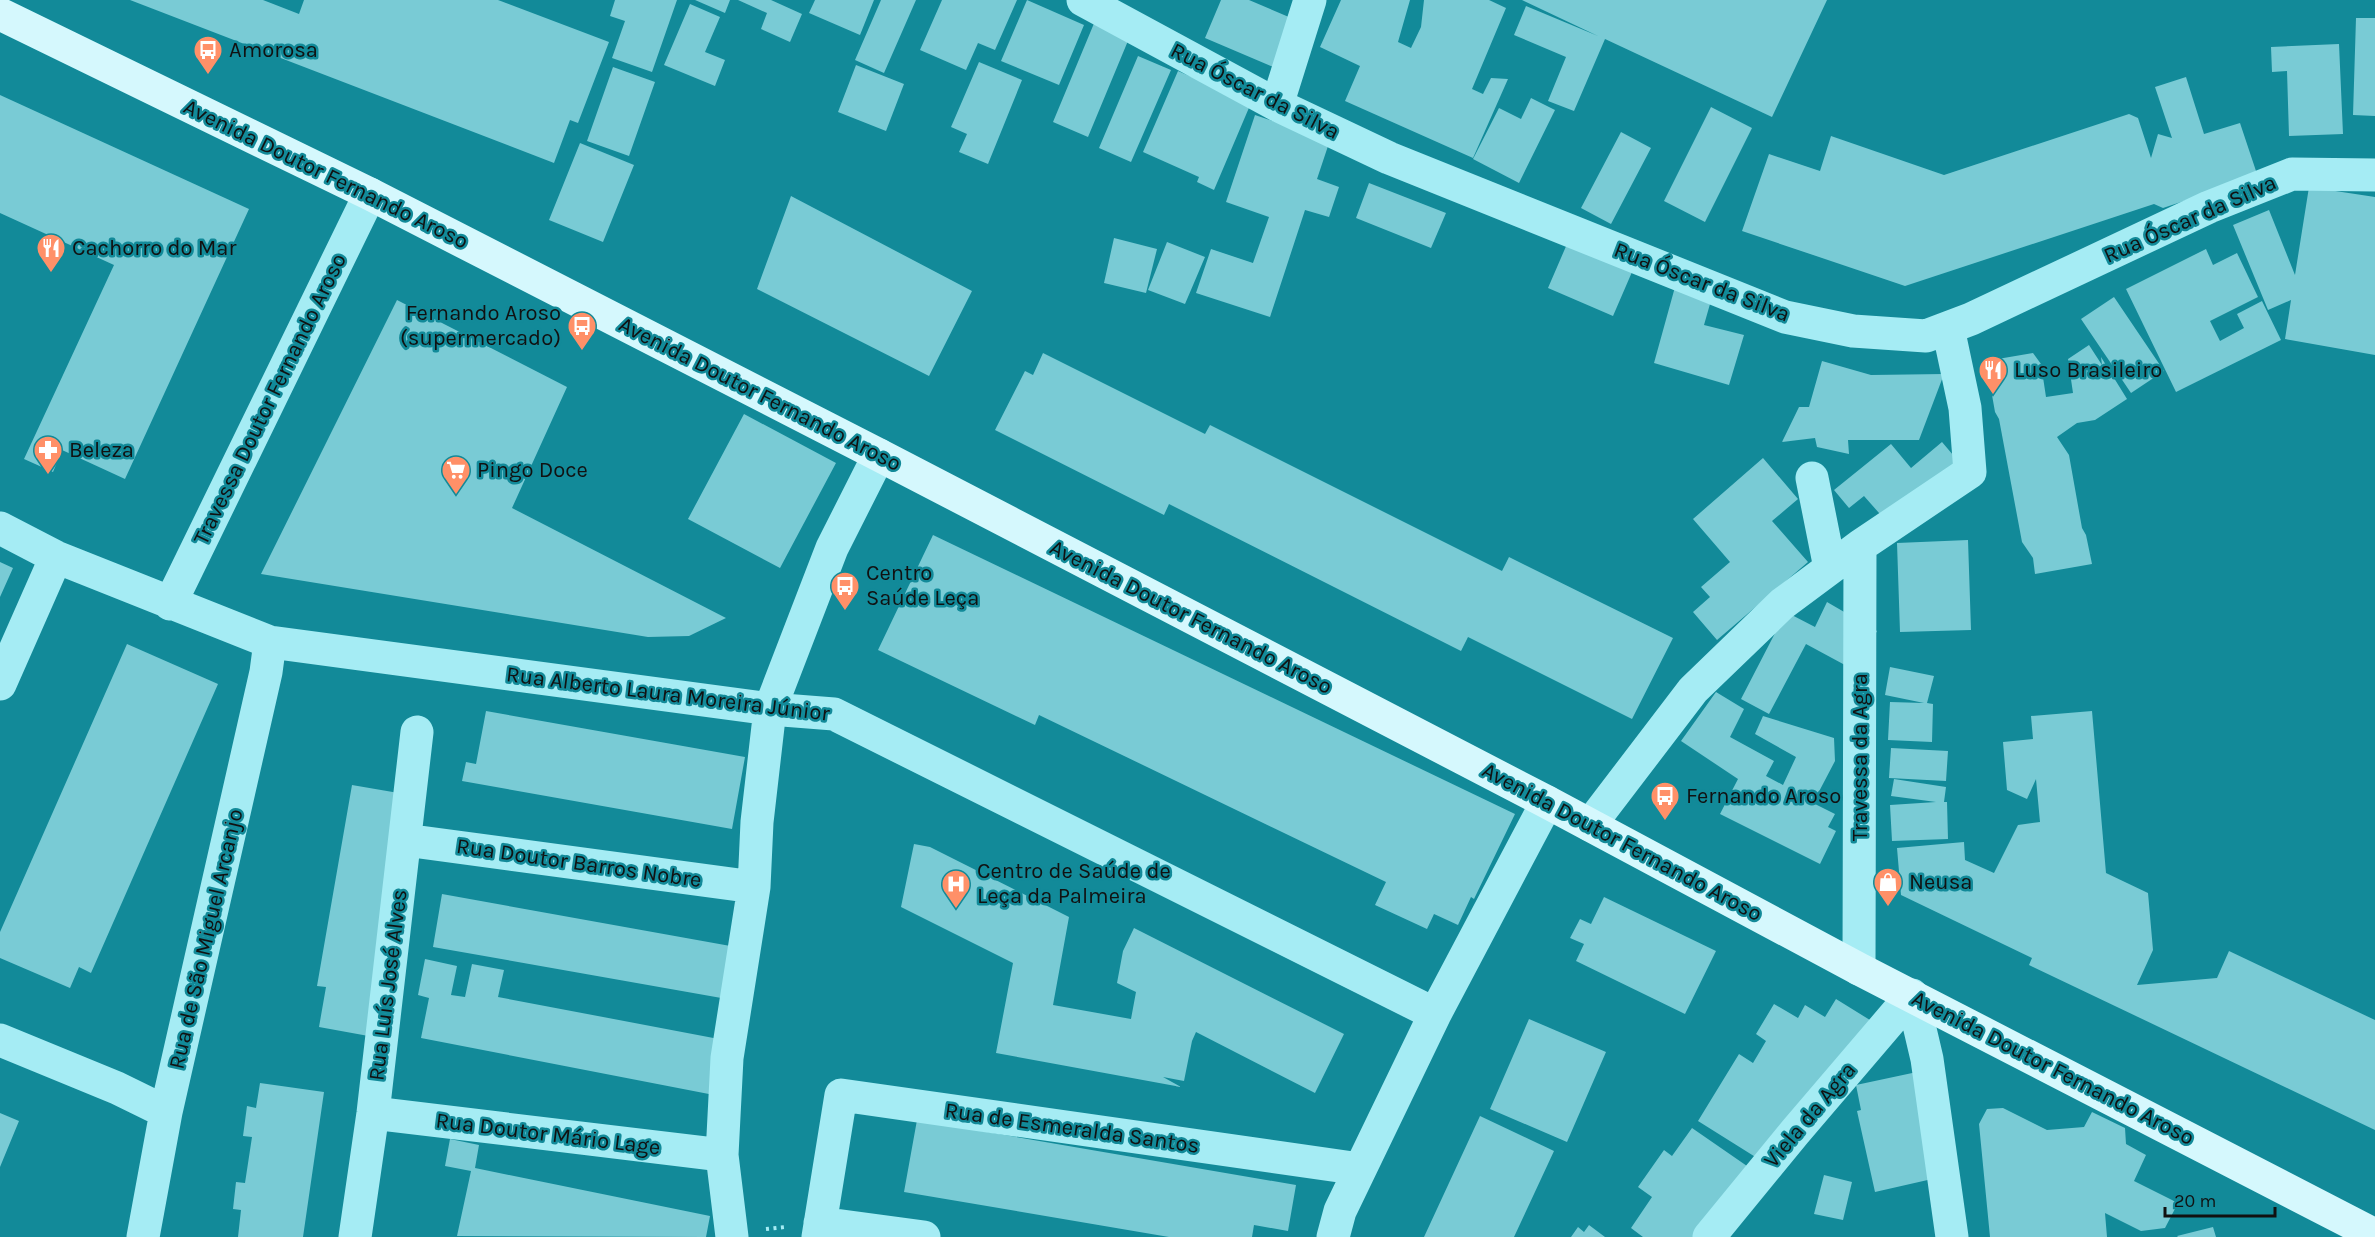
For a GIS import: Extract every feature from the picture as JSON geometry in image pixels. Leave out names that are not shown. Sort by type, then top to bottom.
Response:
[{"type":"main road","name":"Avenida Doutor Fernando Aroso","points":[[0,14],[370,194],[879,455],[1547,802],[1859,969],[2375,1235]]},
{"type":"street","name":"Rua Óscar da Silva","points":[[1083,0],[1277,105],[1389,158],[1785,317],[1853,331],[1926,336],[1948,328],[2209,207],[2292,174],[2375,175]]},
{"type":"street","points":[[1277,105],[1310,0]]},
{"type":"street","name":"Travessa Doutor Fernando Aroso","points":[[170,604],[370,194]]},
{"type":"street","points":[[1590,825],[1693,690],[1782,604],[1860,546],[1970,472],[1965,408],[1948,328]]},
{"type":"street","points":[[732,1237],[722,1155],[727,1058],[754,887],[757,822],[770,709],[832,548],[879,455]]},
{"type":"street","points":[[1812,478],[1830,568]]},
{"type":"street","name":"Rua Alberto Laura Moreira Júnior","points":[[0,528],[56,557],[270,642],[770,709],[834,714],[1435,1014]]},
{"type":"street","name":"Travessa da Agra","points":[[1859,969],[1860,546]]},
{"type":"street","points":[[0,684],[56,557]]},
{"type":"street","name":"Rua de São Miguel Arcanjo","points":[[143,1237],[166,1112],[267,672],[270,642]]},
{"type":"street","name":"Rua Luís José Alves","points":[[355,1237],[373,1113],[417,732]]},
{"type":"street","points":[[1333,1237],[1340,1211],[1435,1014],[1547,802]]},
{"type":"street","name":"Rua Doutor Barros Nobre","points":[[405,840],[754,887]]},
{"type":"street","points":[[1912,995],[1927,1059],[1952,1237]]},
{"type":"street","name":"Viela da Agra","points":[[1709,1237],[1912,995]]},
{"type":"street","points":[[0,1040],[117,1088],[166,1112]]},
{"type":"street","name":"Rua de Esmeralda Santos","points":[[819,1230],[841,1095],[1360,1169]]},
{"type":"street","name":"Rua Doutor Mário Lage","points":[[373,1113],[722,1155]]},
{"type":"street","points":[[819,1230],[924,1237]]},
{"type":"building","points":[[130,0],[263,0],[299,14],[304,0],[498,0],[609,42],[578,123],[570,120],[554,163]]},
{"type":"building","points":[[615,0],[677,0],[652,72],[612,58],[625,21],[610,16]]},
{"type":"building","points":[[695,0],[730,0],[725,13]]},
{"type":"building","points":[[738,0],[771,0],[802,14],[790,42],[761,29],[767,13]]},
{"type":"building","points":[[815,0],[874,0],[860,35],[809,13]]},
{"type":"building","points":[[881,0],[916,0],[884,73],[855,60]]},
{"type":"building","points":[[942,0],[1017,0],[995,50],[978,43],[966,70],[920,50]]},
{"type":"building","points":[[1027,0],[1084,25],[1059,85],[1001,61]]},
{"type":"building","points":[[1221,0],[1249,0],[1310,26],[1290,74],[1205,38]]},
{"type":"building","points":[[1341,0],[1410,0],[1398,42],[1411,48],[1421,27],[1424,0],[1489,0],[1506,8],[1472,89],[1483,94],[1491,78],[1508,79],[1473,158],[1345,101],[1360,66],[1320,47]]},
{"type":"building","points":[[1522,0],[1827,0],[1772,117],[1605,39],[1574,111],[1548,101],[1566,57],[1514,35],[1526,6],[1598,36]]},
{"type":"building","points":[[690,4],[720,17],[705,52],[725,60],[715,86],[664,65]]},
{"type":"building","points":[[2356,18],[2375,18],[2375,116],[2353,115]]},
{"type":"building","points":[[1095,21],[1130,36],[1088,137],[1053,122]]},
{"type":"building","points":[[2339,44],[2343,134],[2289,136],[2287,71],[2272,72],[2271,47]]},
{"type":"building","points":[[1138,56],[1171,70],[1131,162],[1099,148]]},
{"type":"building","points":[[979,62],[1022,80],[988,164],[959,152],[967,134],[951,127]]},
{"type":"building","points":[[856,65],[904,84],[886,131],[838,112]]},
{"type":"building","points":[[613,67],[655,82],[629,156],[587,141]]},
{"type":"building","points":[[1178,71],[1251,103],[1214,190],[1197,182],[1199,177],[1143,152]]},
{"type":"building","points":[[2186,77],[2204,134],[2240,123],[2256,171],[2253,178],[2163,208],[2154,204],[1905,286],[1742,231],[1769,154],[1820,171],[1831,136],[1944,175],[2129,114],[2138,118],[2151,158],[2158,134],[2172,138],[2155,87]]},
{"type":"building","points":[[0,95],[249,209],[125,479],[62,450],[53,472],[24,459],[114,265],[0,213]]},
{"type":"building","points":[[1531,98],[1555,110],[1519,183],[1473,159],[1499,108],[1521,119]]},
{"type":"building","points":[[1711,107],[1752,128],[1705,222],[1664,201]]},
{"type":"building","points":[[1255,115],[1330,140],[1317,179],[1339,187],[1329,217],[1305,210],[1270,317],[1196,293],[1211,249],[1253,263],[1269,217],[1226,202]]},
{"type":"building","points":[[1621,132],[1651,148],[1611,224],[1581,208]]},
{"type":"building","points":[[580,143],[634,165],[603,242],[549,220]]},
{"type":"building","points":[[1369,183],[1446,213],[1431,248],[1356,218]]},
{"type":"building","points":[[2309,187],[2375,197],[2375,355],[2285,339],[2291,300],[2268,310],[2233,225],[2269,210],[2295,275]]},
{"type":"building","points":[[791,196],[972,291],[929,376],[757,289]]},
{"type":"building","points":[[1114,238],[1157,249],[1146,293],[1104,283]]},
{"type":"building","points":[[1167,242],[1205,257],[1185,304],[1148,290]]},
{"type":"building","points":[[1567,244],[1632,272],[1613,316],[1548,288]]},
{"type":"building","points":[[2206,249],[2213,265],[2237,253],[2258,297],[2210,321],[2220,341],[2244,328],[2237,314],[2262,301],[2281,340],[2176,392],[2126,289]]},
{"type":"building","points":[[1675,287],[1712,297],[1704,325],[1744,335],[1729,385],[1654,363]]},
{"type":"building","points":[[2114,297],[2164,371],[2131,393],[2081,319]]},
{"type":"building","points":[[397,300],[567,387],[512,508],[726,618],[689,636],[648,637],[261,574]]},
{"type":"building","points":[[2089,345],[2102,365],[2101,357],[2127,399],[2095,420],[2077,423],[2057,437],[2069,455],[2082,528],[2086,535],[2092,564],[2035,574],[2033,558],[2022,542],[1986,361],[2033,353],[2041,364],[2046,397],[2073,393],[2068,359]]},
{"type":"building","points":[[1043,353],[1205,434],[1210,425],[1502,571],[1509,557],[1673,638],[1632,719],[1468,637],[1461,651],[1169,504],[1164,515],[995,430],[1025,371],[1033,375]]},
{"type":"building","points":[[1822,361],[1871,375],[1944,374],[1919,440],[1848,440],[1849,454],[1817,447],[1815,438],[1782,442],[1799,407],[1809,407]]},
{"type":"building","points":[[744,414],[836,463],[780,568],[688,519]]},
{"type":"building","points":[[1942,442],[1959,462],[1887,522],[1864,496],[1849,508],[1834,490],[1891,444],[1911,468]]},
{"type":"building","points":[[1763,458],[1798,499],[1772,521],[1808,562],[1717,640],[1693,612],[1710,597],[1701,587],[1730,562],[1693,519]]},
{"type":"building","points":[[933,535],[1515,814],[1474,899],[1471,897],[1458,925],[1434,914],[1427,929],[1375,905],[1386,882],[1039,715],[1035,725],[878,650]]},
{"type":"building","points":[[1968,540],[1971,630],[1900,632],[1897,543]]},
{"type":"building","points":[[0,562],[13,568],[0,597]]},
{"type":"building","points":[[1827,602],[1877,631],[1856,671],[1806,644],[1769,714],[1741,699],[1786,612],[1815,627]]},
{"type":"building","points":[[127,644],[218,684],[91,973],[79,967],[70,988],[0,958],[0,932]]},
{"type":"building","points":[[1890,667],[1934,676],[1927,703],[1933,704],[1932,742],[1888,740],[1890,702],[1924,703],[1885,695]]},
{"type":"building","points":[[1716,692],[1744,709],[1730,737],[1774,761],[1766,776],[1783,785],[1796,757],[1755,734],[1763,716],[1834,738],[1835,761],[1813,803],[1835,814],[1828,827],[1836,831],[1820,864],[1720,814],[1738,779],[1681,741]]},
{"type":"building","points":[[486,711],[745,757],[732,829],[462,781],[466,762],[476,764]]},
{"type":"building","points":[[2092,711],[2106,873],[2148,893],[2153,950],[2137,985],[2217,978],[2229,951],[2375,1020],[2375,1130],[2029,965],[2032,958],[1901,895],[1897,848],[1964,842],[1965,860],[1994,873],[2018,825],[2040,822],[2036,779],[2027,799],[2007,790],[2003,742],[2033,739],[2031,716]]},
{"type":"building","points":[[1891,748],[1948,751],[1946,781],[1889,778]]},
{"type":"building","points":[[1894,779],[1946,787],[1944,802],[1947,802],[1948,839],[1892,841],[1890,805],[1936,802],[1891,796]]},
{"type":"building","points":[[352,785],[416,796],[374,1037],[319,1027],[326,987],[317,986]]},
{"type":"building","points":[[914,844],[930,847],[1069,917],[1053,1005],[1131,1019],[1136,992],[1117,983],[1123,951],[1134,928],[1344,1034],[1315,1093],[1196,1032],[1184,1081],[1163,1077],[1181,1087],[996,1053],[1013,963],[901,907]]},
{"type":"building","points":[[442,894],[736,947],[727,999],[433,947]]},
{"type":"building","points":[[1604,897],[1716,951],[1685,1014],[1576,961],[1584,944],[1570,938],[1580,919],[1591,924]]},
{"type":"building","points":[[425,959],[457,966],[451,995],[465,997],[472,964],[504,970],[498,997],[724,1040],[714,1095],[421,1038],[429,998],[418,995]]},
{"type":"building","points":[[1836,999],[1878,1025],[1765,1163],[1698,1121],[1739,1054],[1753,1063],[1766,1041],[1756,1034],[1774,1004],[1798,1018],[1805,1005],[1825,1017]]},
{"type":"building","points":[[1529,1019],[1606,1052],[1567,1142],[1490,1109]]},
{"type":"building","points":[[1931,1069],[1954,1174],[1875,1192],[1857,1111],[1861,1110],[1856,1085]]},
{"type":"building","points":[[260,1083],[324,1092],[303,1237],[238,1237],[241,1210],[233,1209],[236,1182],[245,1183],[252,1137],[243,1136],[247,1106],[256,1108]]},
{"type":"building","points":[[2003,1108],[2047,1130],[2084,1127],[2092,1112],[2125,1128],[2126,1144],[2146,1155],[2134,1181],[2178,1203],[2165,1228],[2141,1231],[2105,1213],[2107,1237],[1990,1237],[1979,1124],[1987,1109]]},
{"type":"building","points":[[0,1113],[19,1121],[0,1167]]},
{"type":"building","points":[[1480,1116],[1554,1151],[1514,1237],[1424,1237]]},
{"type":"building","points":[[917,1120],[1296,1185],[1288,1231],[1254,1225],[1252,1237],[1169,1237],[904,1192]]},
{"type":"building","points":[[1692,1128],[1747,1166],[1697,1237],[1643,1237],[1631,1228],[1652,1197],[1638,1187],[1664,1150],[1672,1156]]},
{"type":"building","points":[[450,1139],[479,1145],[475,1168],[710,1216],[706,1237],[457,1236],[471,1171],[445,1166]]},
{"type":"building","points":[[1824,1175],[1852,1182],[1843,1220],[1814,1214]]},
{"type":"building","points":[[1589,1225],[1605,1237],[1571,1237],[1578,1227],[1584,1232]]},
{"type":"building","points":[[2213,1227],[2216,1237],[2177,1236]]},
{"type":"place","name":"Amorosa","points":[[208,76]]},
{"type":"place","name":"Cachorro do Mar","points":[[51,274]]},
{"type":"place","name":"Fernando Aroso (supermercado)","points":[[582,352]]},
{"type":"place","name":"Luso Brasileiro","points":[[1993,396]]},
{"type":"place","name":"Beleza","points":[[48,476]]},
{"type":"place","name":"Pingo Doce","points":[[456,496]]},
{"type":"place","name":"Centro Saúde Leça","points":[[845,612]]},
{"type":"place","name":"Fernando Aroso","points":[[1665,822]]},
{"type":"place","name":"Neusa","points":[[1888,908]]},
{"type":"place","name":"Centro de Saúde de Leça da Palmeira","points":[[956,910]]}]
